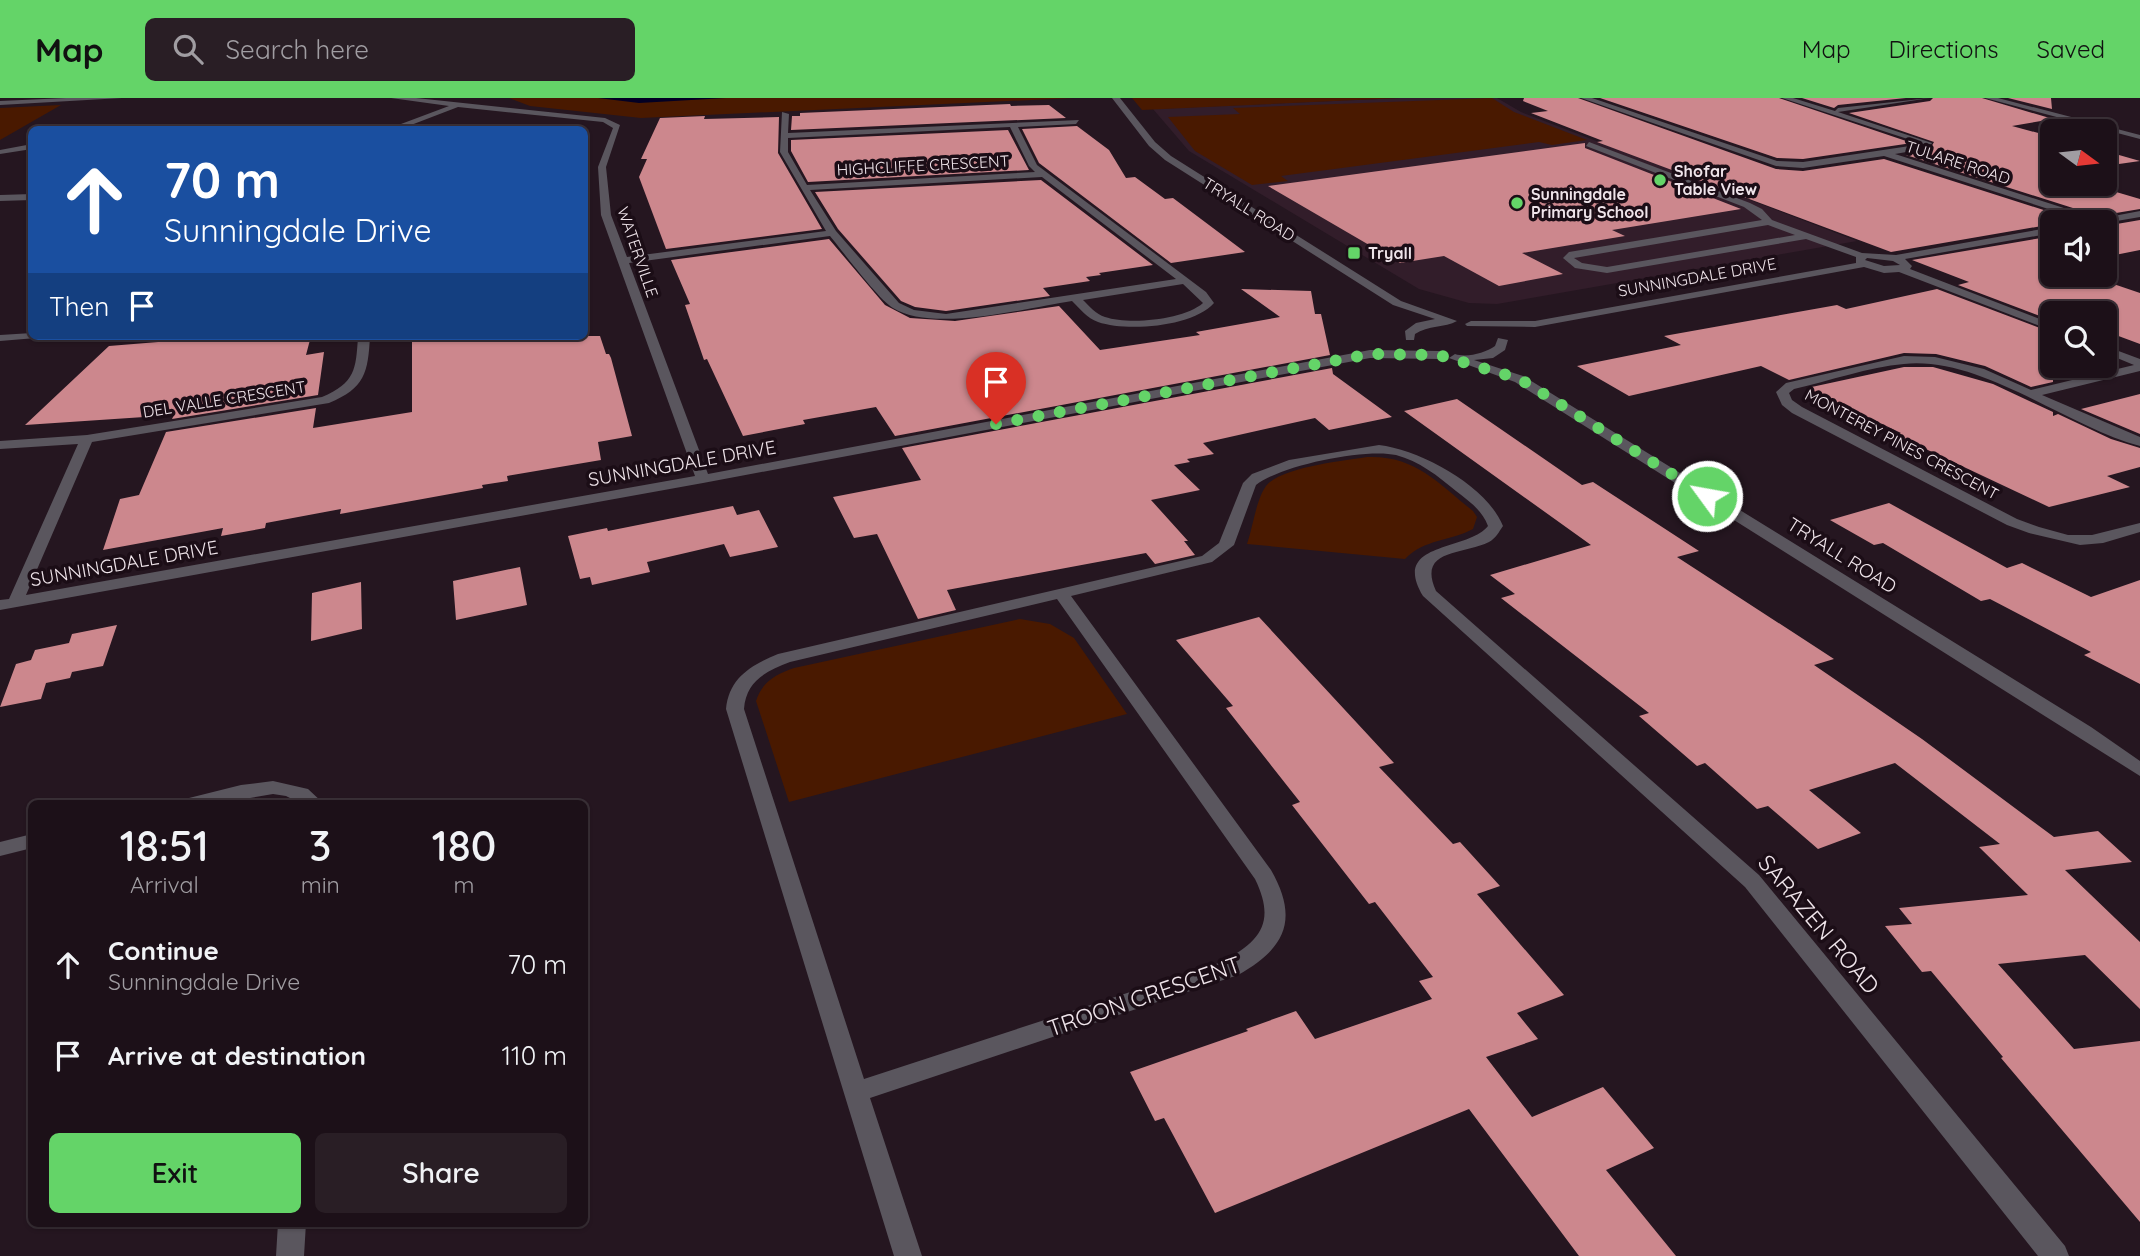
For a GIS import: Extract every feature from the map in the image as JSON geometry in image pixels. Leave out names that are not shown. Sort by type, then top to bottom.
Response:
[{"type":"street","points":[[0,103],[118,98]]},
{"type":"street","name":"WATERVILLE","points":[[395,98],[594,119],[617,127],[602,167],[606,215],[703,479]]},
{"type":"street","points":[[400,126],[478,98]]},
{"type":"street","name":"TRYALL ROAD","points":[[1116,98],[1153,144],[1168,158],[1397,303],[1451,321]]},
{"type":"street","points":[[1585,98],[1776,163],[1803,165],[1883,153]]},
{"type":"street","points":[[1786,98],[1831,111],[1926,98]]},
{"type":"street","points":[[1989,98],[2140,137]]},
{"type":"street","points":[[2016,105],[2033,102]]},
{"type":"street","name":"TULARE ROAD","points":[[1831,111],[1928,143],[1915,149],[1883,153]]},
{"type":"street","points":[[785,114],[784,152],[832,233],[895,305],[912,313],[946,317],[1184,281]]},
{"type":"street","name":"HIGHCLIFFE CRESCENT","points":[[785,136],[1076,122]]},
{"type":"street","name":"HIGHCLIFFE CRESCENT","points":[[1013,125],[1033,166],[1202,293],[1209,303],[1204,311],[1152,321],[1115,322],[1102,320],[1092,314],[1074,297]]},
{"type":"street","points":[[1589,144],[1747,205],[1759,211],[1769,222],[1883,269],[1901,269],[2040,323]]},
{"type":"street","points":[[0,152],[28,147]]},
{"type":"street","name":"TULARE ROAD","points":[[1883,153],[2060,210]]},
{"type":"street","name":"HIGHCLIFFE CRESCENT","points":[[804,188],[1044,174]]},
{"type":"street","points":[[1,199],[28,197]]},
{"type":"street","points":[[2117,218],[2140,214]]},
{"type":"street","points":[[1769,222],[1573,254],[1569,258],[1578,266],[1607,270],[1807,236]]},
{"type":"street","points":[[1863,260],[1876,254],[1896,258],[2040,232]]},
{"type":"street","points":[[623,261],[832,233]]},
{"type":"street","points":[[1896,258],[1907,266],[1901,269]]},
{"type":"street","name":"SUNNINGDALE DRIVE","points":[[1471,324],[1535,324],[1863,260]]},
{"type":"street","name":"TRYALL ROAD","points":[[1397,303],[1417,326]]},
{"type":"street","points":[[1455,358],[1419,348],[1410,338],[1409,332],[1430,322],[1471,324]]},
{"type":"street","name":"TRYALL ROAD","points":[[1471,324],[1491,331],[1520,379]]},
{"type":"street","name":"SUNNINGDALE DRIVE","points":[[1455,358],[1480,357],[1535,324]]},
{"type":"street","points":[[0,338],[28,336]]},
{"type":"street","name":"SUNNINGDALE DRIVE","points":[[8,604],[703,479],[1370,354],[1410,338]]},
{"type":"street","name":"DEL VALLE CRESCENT","points":[[0,445],[87,439],[307,405],[337,396],[358,381],[362,369],[364,340]]},
{"type":"street","name":"SUNNINGDALE DRIVE","points":[[1370,354],[1439,355]]},
{"type":"street","points":[[2117,354],[2140,365]]},
{"type":"street","name":"TRYALL ROAD","points":[[1455,358],[1520,379],[2084,731],[2140,770]]},
{"type":"street","name":"MONTEREY PINES CRESCENT","points":[[2029,394],[1958,365],[1922,360],[1895,362],[1837,374],[1790,386],[1782,392],[1786,402],[1797,410],[2012,522],[2041,533],[2082,540],[2101,539],[2140,527]]},
{"type":"street","points":[[2029,394],[2140,365]]},
{"type":"street","points":[[2029,394],[2140,442]]},
{"type":"street","points":[[8,604],[87,439]]},
{"type":"street","name":"SARAZEN ROAD","points":[[1062,594],[1207,559],[1226,545],[1250,483],[1266,471],[1363,450],[1395,451],[1423,460],[1490,512],[1496,526],[1486,538],[1433,555],[1422,571],[1430,593],[1752,881],[2055,1256]]},
{"type":"street","points":[[908,1256],[735,709],[735,699],[739,689],[756,671],[784,658],[1062,594]]},
{"type":"street","name":"TROON CRESCENT","points":[[856,1092],[1230,969],[1252,958],[1266,943],[1276,926],[1278,908],[1264,875],[1062,594]]},
{"type":"street","points":[[211,800],[272,788],[302,794],[309,800]]},
{"type":"street","points":[[0,849],[28,842]]},
{"type":"street","points":[[290,1256],[292,1227]]},
{"type":"shaded area","points":[[509,98],[1074,98],[641,118],[530,106]]},
{"type":"shaded area","points":[[1132,98],[1400,98],[1142,110]]},
{"type":"shaded area","name":"Sunningdale Primary School","points":[[1400,98],[1497,98],[1521,112],[1857,241],[1497,304],[1469,303],[1419,289],[1189,151],[1153,109]]},
{"type":"shaded area","points":[[1492,98],[1514,112],[1587,140],[1552,145],[1539,142],[1281,176],[1288,181],[1252,185],[1195,151],[1168,117],[1240,114],[1233,108]]},
{"type":"shaded area","points":[[61,105],[0,140],[0,108]]},
{"type":"shaded area","points":[[1367,457],[1399,461],[1437,481],[1473,511],[1477,517],[1473,529],[1429,544],[1412,552],[1405,559],[1247,544],[1260,499],[1266,486],[1274,479],[1313,466]]},
{"type":"shaded area","points":[[1020,619],[1050,624],[1074,638],[1127,714],[789,802],[756,701],[770,680],[794,668]]},
{"type":"building","points":[[1524,98],[1578,98],[1776,169],[1803,171],[1884,159],[2043,210],[2040,210],[2040,226],[1891,252],[1597,142],[1603,141],[1531,113],[1548,111],[1523,101]]},
{"type":"building","points":[[1600,98],[1779,98],[1912,143],[1803,159],[1777,158]]},
{"type":"building","points":[[1802,98],[1906,98],[1838,105],[1834,108]]},
{"type":"building","points":[[1933,98],[1982,98],[2053,119],[2040,119],[2040,121],[2012,126],[2040,134],[2040,196],[2118,196],[2118,193],[2140,199],[2140,209],[2117,213],[2117,210],[2079,210],[1906,155],[1929,151],[1934,142],[1849,113],[1930,101]]},
{"type":"building","points":[[2008,98],[2051,98],[2052,109]]},
{"type":"building","points":[[1010,104],[1049,105],[1066,118],[791,130],[792,116],[800,116],[800,113]]},
{"type":"building","points":[[705,116],[704,119],[779,117],[778,153],[822,229],[666,249],[639,177],[647,159],[641,159],[660,118]]},
{"type":"building","points":[[1077,126],[1109,150],[1126,178],[1135,177],[1165,199],[1173,198],[1245,252],[1171,263],[1039,163],[1022,129]]},
{"type":"building","points":[[1008,130],[1029,170],[808,182],[791,151],[791,140]]},
{"type":"building","points":[[1585,143],[1585,148],[1741,209],[1612,230],[1625,236],[1522,253],[1563,274],[1499,286],[1444,256],[1400,263],[1268,186]]},
{"type":"building","points":[[2118,155],[2140,161],[2118,164]]},
{"type":"building","points":[[1041,180],[1153,265],[1099,273],[1101,275],[1086,277],[1090,281],[1043,288],[1050,296],[946,311],[915,307],[901,301],[838,229],[815,192]]},
{"type":"building","points":[[2140,220],[2140,250],[2117,255],[2117,224]]},
{"type":"building","points":[[2040,238],[2040,287],[2117,285],[2140,293],[2140,344],[2117,335],[2117,301],[2040,301],[2040,316],[1958,285],[1969,282],[1912,260]]},
{"type":"building","points":[[829,239],[885,305],[910,318],[955,321],[1059,306],[1100,350],[1200,335],[1196,332],[1280,317],[1241,289],[1311,291],[1315,314],[1321,314],[1330,355],[895,436],[876,407],[803,420],[805,424],[743,436],[707,359],[704,360],[685,305],[690,304],[671,260]]},
{"type":"building","points":[[1937,289],[2040,328],[2040,378],[2053,378],[2053,382],[2031,387],[1985,366],[1936,354],[1904,353],[1789,380],[1761,366],[1629,396],[1577,366],[1681,345],[1664,336],[1837,305],[1846,309]]},
{"type":"building","points":[[588,336],[600,336],[606,354],[611,358],[632,436],[598,442],[601,460],[507,476],[508,481],[482,485],[483,488],[340,514],[341,509],[266,523],[265,528],[221,536],[223,528],[103,550],[120,499],[139,495],[166,432],[316,408],[313,428],[412,412],[412,340],[588,340]]},
{"type":"building","points":[[183,340],[310,340],[306,355],[324,352],[318,395],[172,419],[174,415],[25,425],[109,346]]},
{"type":"building","points":[[1904,367],[1933,367],[1993,384],[2053,412],[2053,416],[2058,414],[2111,439],[2140,448],[2140,467],[2107,476],[2130,487],[2049,507],[1896,435],[1901,433],[1807,388]]},
{"type":"building","points":[[1332,368],[1333,374],[1392,417],[1329,430],[1315,418],[1203,443],[1214,454],[1187,459],[1190,462],[1174,465],[1200,490],[1151,500],[1188,541],[1184,541],[1195,555],[1155,564],[1146,553],[947,590],[956,610],[918,619],[877,534],[854,538],[833,497],[921,480],[902,448]]},
{"type":"building","points":[[2140,394],[2140,434],[2081,409]]},
{"type":"building","points":[[1457,399],[1582,485],[1593,482],[1699,551],[1677,557],[1834,659],[1814,665],[1922,739],[2054,837],[2098,831],[2132,862],[2065,870],[2140,942],[2140,1009],[2085,955],[1998,964],[2074,1049],[2140,1041],[2140,1222],[1931,971],[1922,972],[1885,926],[1912,924],[1899,908],[2028,895],[1979,847],[2000,844],[1895,763],[1809,790],[1861,833],[1818,849],[1768,806],[1757,809],[1705,763],[1697,766],[1639,716],[1649,713],[1501,598],[1515,594],[1490,575],[1591,545],[1404,411]]},
{"type":"building","points":[[1889,503],[2007,568],[2022,563],[2091,597],[2140,580],[2140,684],[2084,655],[2091,652],[1990,599],[1981,601],[1883,543],[1874,545],[1830,520]]},
{"type":"building","points":[[733,506],[737,515],[759,510],[778,547],[730,557],[724,544],[647,562],[650,572],[592,585],[590,577],[580,579],[568,536],[607,528],[608,531]]},
{"type":"building","points":[[520,567],[527,605],[456,620],[453,581]]},
{"type":"building","points":[[361,582],[362,629],[311,641],[312,593]]},
{"type":"building","points":[[1259,617],[1394,763],[1379,767],[1453,844],[1460,842],[1500,886],[1477,894],[1564,995],[1517,1013],[1538,1039],[1486,1057],[1532,1117],[1603,1087],[1654,1148],[1606,1170],[1676,1256],[1579,1256],[1469,1109],[1215,1213],[1164,1118],[1155,1121],[1130,1072],[1248,1031],[1246,1029],[1296,1011],[1315,1039],[1432,999],[1419,981],[1433,977],[1375,902],[1369,904],[1292,805],[1300,802],[1226,708],[1233,706],[1176,640]]},
{"type":"building","points":[[117,625],[103,666],[72,672],[70,678],[46,683],[41,699],[0,707],[16,664],[31,660],[35,650],[69,643],[72,634]]},
{"type":"waterway","points":[[601,98],[639,101],[723,98]]},
{"type":"place","name":"Shofar Table View","points":[[1660,180]]},
{"type":"place","name":"Sunningdale Primary School","points":[[1517,203]]},
{"type":"place","name":"Tryall","points":[[1354,253]]},
{"type":"route","points":[[996,424],[1370,354],[1439,355],[1520,379],[1707,496]]}]
